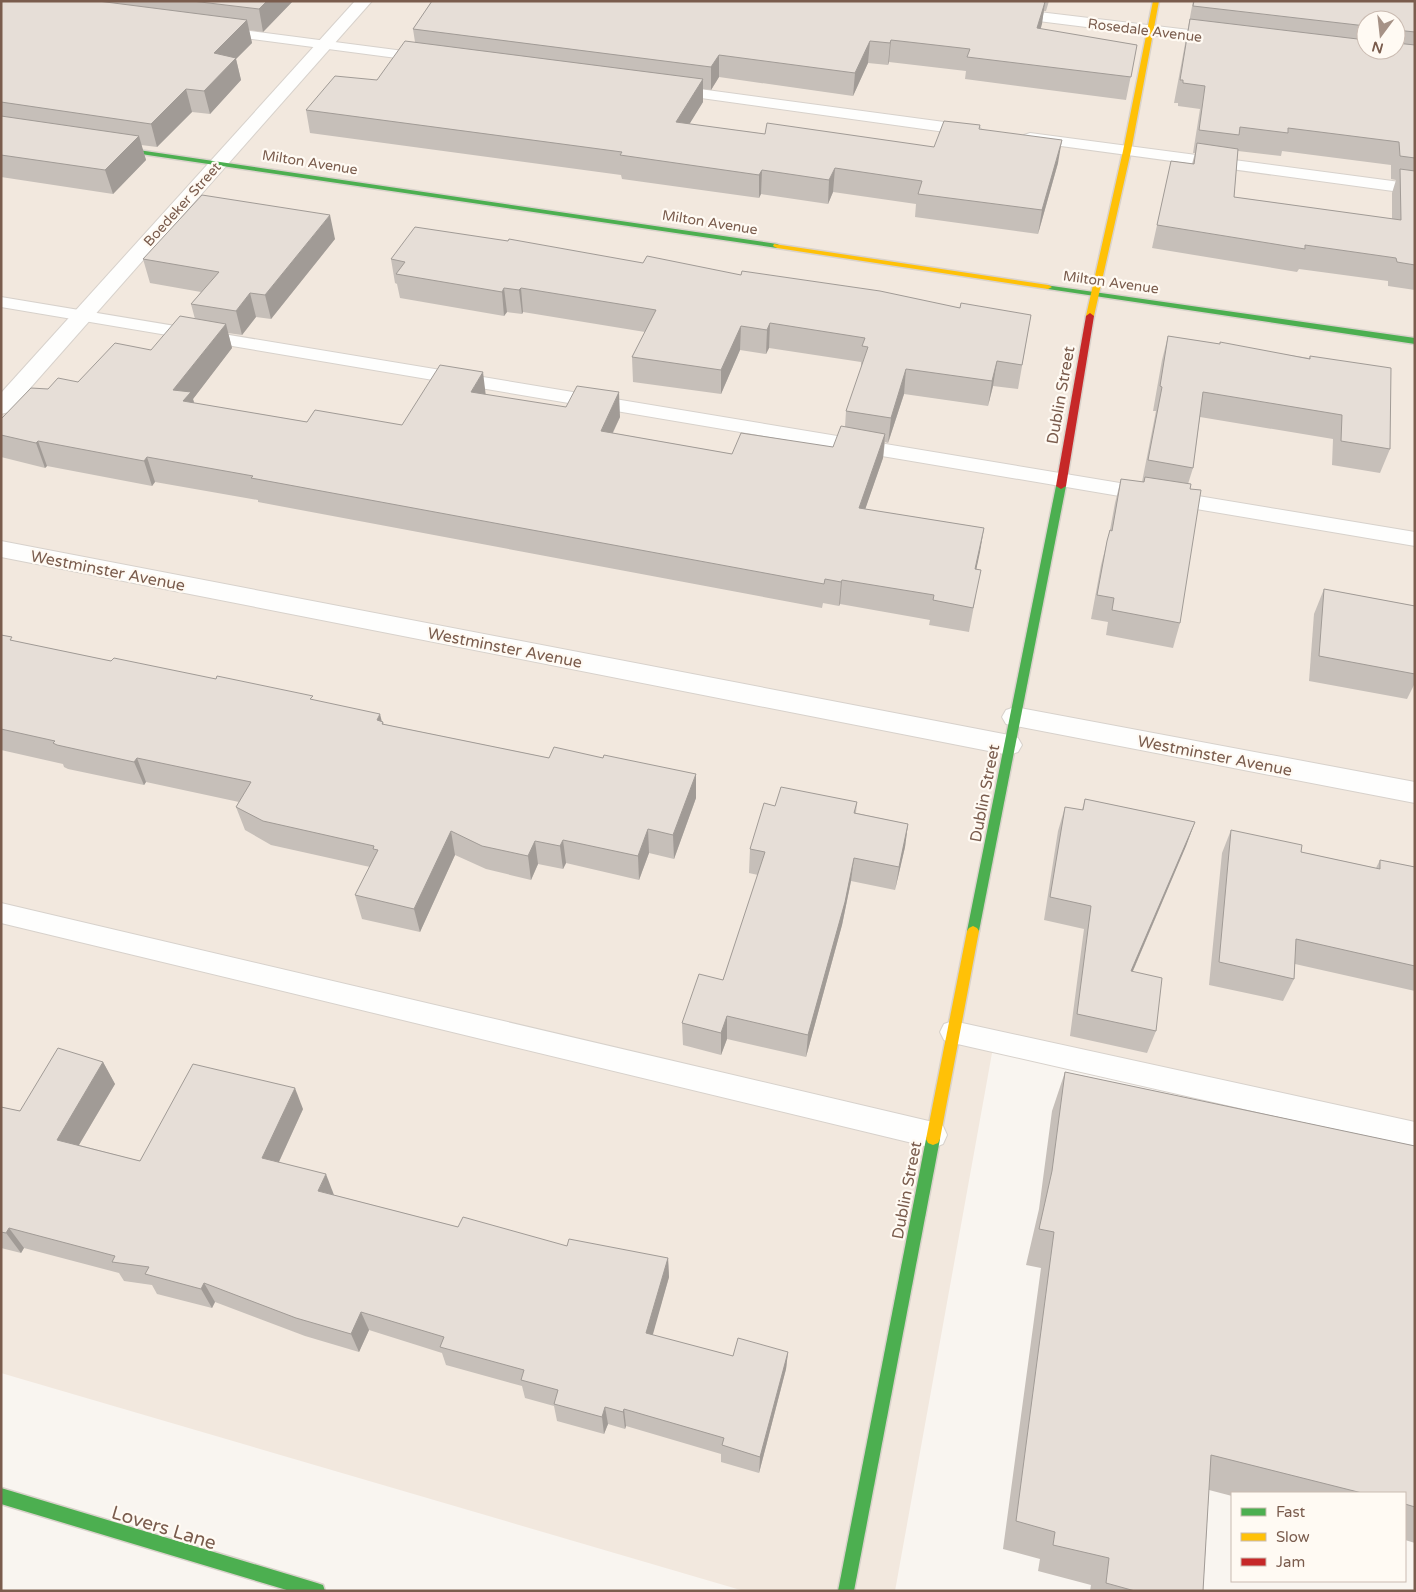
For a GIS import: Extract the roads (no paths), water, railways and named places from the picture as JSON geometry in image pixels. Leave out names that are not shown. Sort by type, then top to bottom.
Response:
[{"type":"street","name":"Boedeker Street","points":[[1,407],[364,1]]},
{"type":"street","name":"Dublin Street","points":[[846,1591],[953,1032],[1062,481],[1094,294],[1127,151],[1156,1]]},
{"type":"street","name":"Rosedale Avenue","points":[[993,12],[1238,41]]},
{"type":"street","name":"Milton Avenue","points":[[100,146],[1415,341]]},
{"type":"street","name":"Westminster Avenue","points":[[1,550],[1009,745]]},
{"type":"street","name":"Westminster Avenue","points":[[1015,717],[1415,793]]},
{"type":"street","name":"Lovers Lane","points":[[1,1496],[317,1591]]},
{"type":"lane","points":[[207,30],[444,60]]},
{"type":"lane","points":[[652,88],[988,132]]},
{"type":"lane","points":[[1018,136],[1415,189]]},
{"type":"lane","points":[[1,302],[1415,539]]},
{"type":"lane","points":[[1,913],[934,1135]]},
{"type":"lane","points":[[953,1032],[1415,1135]]}]
